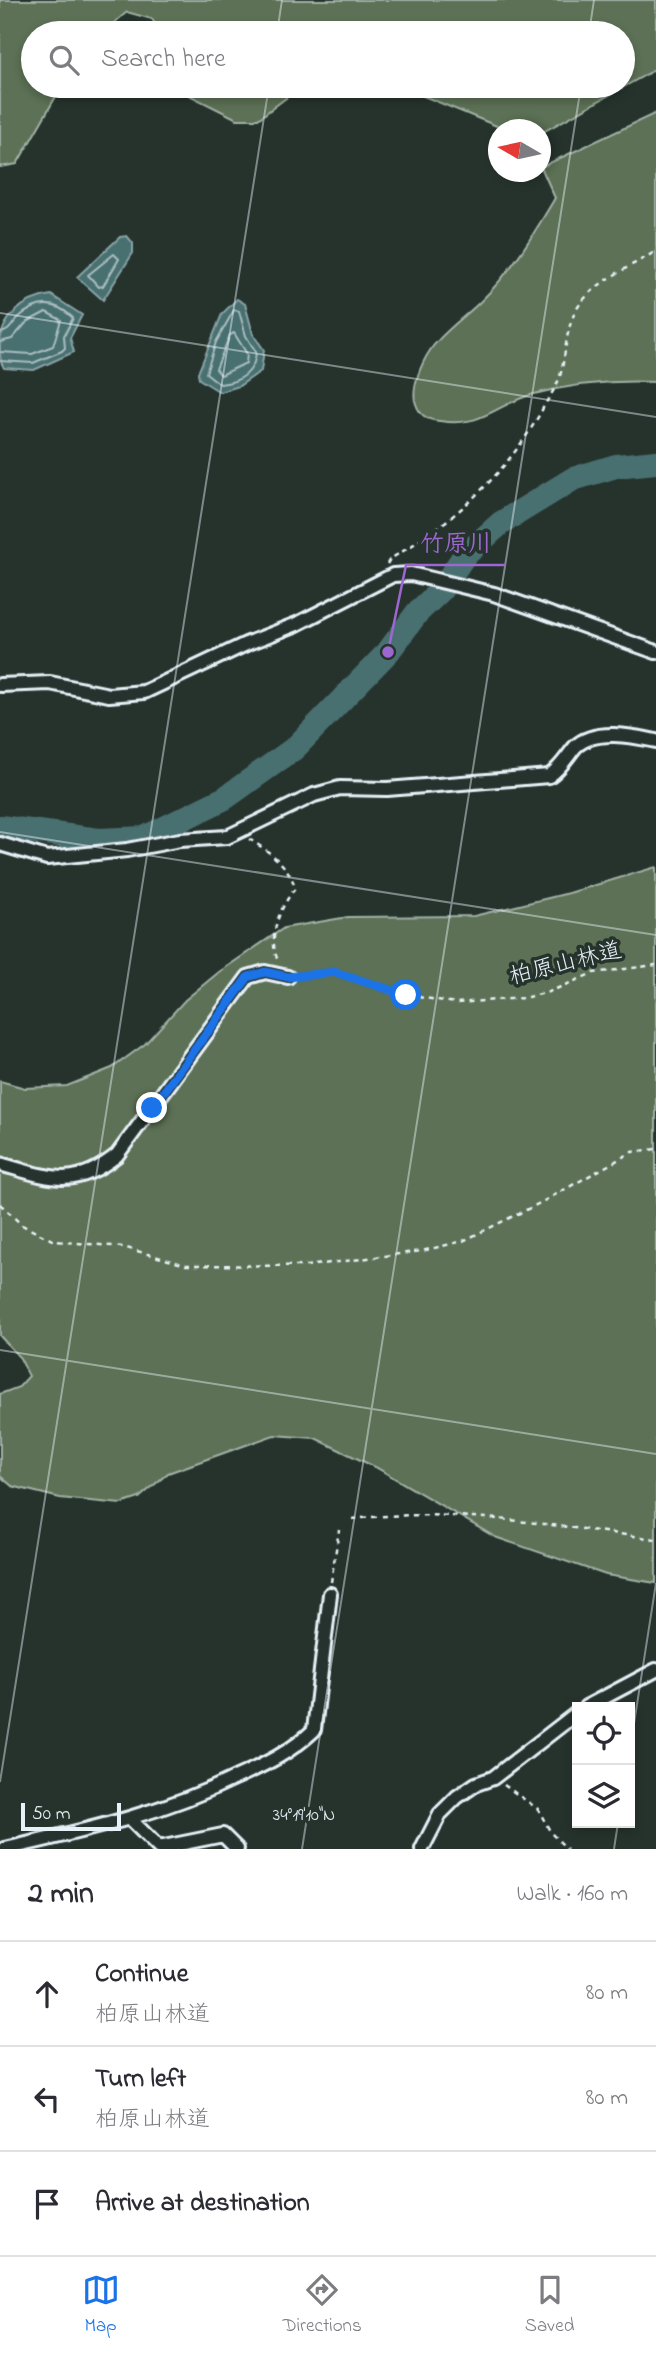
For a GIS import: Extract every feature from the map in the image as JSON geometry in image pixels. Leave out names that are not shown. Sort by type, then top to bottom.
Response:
[{"type":"street","points":[[0,685],[50,683],[109,695],[144,692],[246,644],[297,624],[393,575],[411,574],[494,594],[656,652]]},
{"type":"street","points":[[0,844],[47,858],[127,850],[180,840],[228,837],[314,795],[341,788],[387,789],[549,776],[561,768],[576,747],[588,738],[631,735],[656,741]]},
{"type":"street","points":[[0,1164],[57,1177],[79,1178],[96,1172],[117,1155],[248,977],[265,972],[288,977]]},
{"type":"street","points":[[5,1849],[131,1820],[196,1797],[292,1751],[314,1730],[330,1594]]},
{"type":"street","points":[[595,1702],[656,1670]]},
{"type":"street","points":[[422,1849],[440,1814],[457,1797],[475,1784],[493,1778],[572,1717]]},
{"type":"street","points":[[131,1820],[159,1848],[223,1835],[237,1849]]},
{"type":"path","points":[[381,581],[390,559],[433,534],[498,476],[530,431],[559,379],[567,335],[578,307],[595,289],[656,251]]},
{"type":"path","points":[[237,832],[266,850],[294,881],[295,889],[278,915],[274,955],[288,977]]},
{"type":"path","name":"柏原山林道","points":[[288,977],[335,972],[406,995],[456,1003],[524,998],[549,992],[593,973],[656,965]]},
{"type":"path","points":[[0,1204],[22,1225],[54,1241],[123,1247],[187,1265],[307,1266],[422,1251],[463,1241],[542,1202],[632,1152],[656,1149]]},
{"type":"path","points":[[352,1519],[394,1514],[443,1514],[656,1539]]},
{"type":"path","points":[[330,1594],[339,1530]]},
{"type":"path","points":[[493,1778],[526,1798],[567,1849]]},
{"type":"green space","points":[[0,0],[656,0],[656,69],[635,81],[635,21],[153,21],[127,12],[116,21],[21,21],[21,98],[55,98],[17,164],[0,167]]},
{"type":"green space","points":[[195,98],[286,98],[258,119],[237,119]]},
{"type":"green space","points":[[428,98],[604,98],[551,127],[551,119],[488,119],[488,122]]},
{"type":"green space","points":[[656,113],[656,382],[595,384],[534,394],[468,421],[440,421],[425,417],[415,398],[421,368],[431,349],[503,277],[530,239],[555,198],[548,182],[551,182],[551,162]]},
{"type":"green space","points":[[656,867],[656,1583],[606,1575],[495,1537],[377,1468],[315,1438],[274,1435],[168,1473],[139,1498],[121,1504],[60,1498],[12,1486],[0,1476],[0,1394],[19,1387],[29,1376],[20,1358],[0,1336],[0,1081],[25,1088],[67,1086],[112,1068],[145,1044],[185,1000],[219,972],[284,928],[348,917],[474,916],[569,893]]},
{"type":"water","points":[[127,236],[133,243],[133,253],[103,300],[77,277],[120,237]]},
{"type":"water","points":[[51,295],[82,315],[70,338],[74,352],[34,370],[4,368],[1,361],[1,337],[9,319],[31,301]]},
{"type":"water","points":[[237,299],[245,304],[253,334],[264,350],[261,371],[239,386],[220,392],[199,379],[198,373],[222,314]]},
{"type":"waterway","points":[[0,827],[99,840],[144,838],[225,798],[295,748],[388,652],[417,613],[441,590],[464,556],[501,523],[573,479],[616,466],[656,462]]},
{"type":"place","name":"竹原川","points":[[388,652]]},
{"type":"route","points":[[152,1108],[248,977],[265,972],[288,977],[335,972],[406,995]]}]
